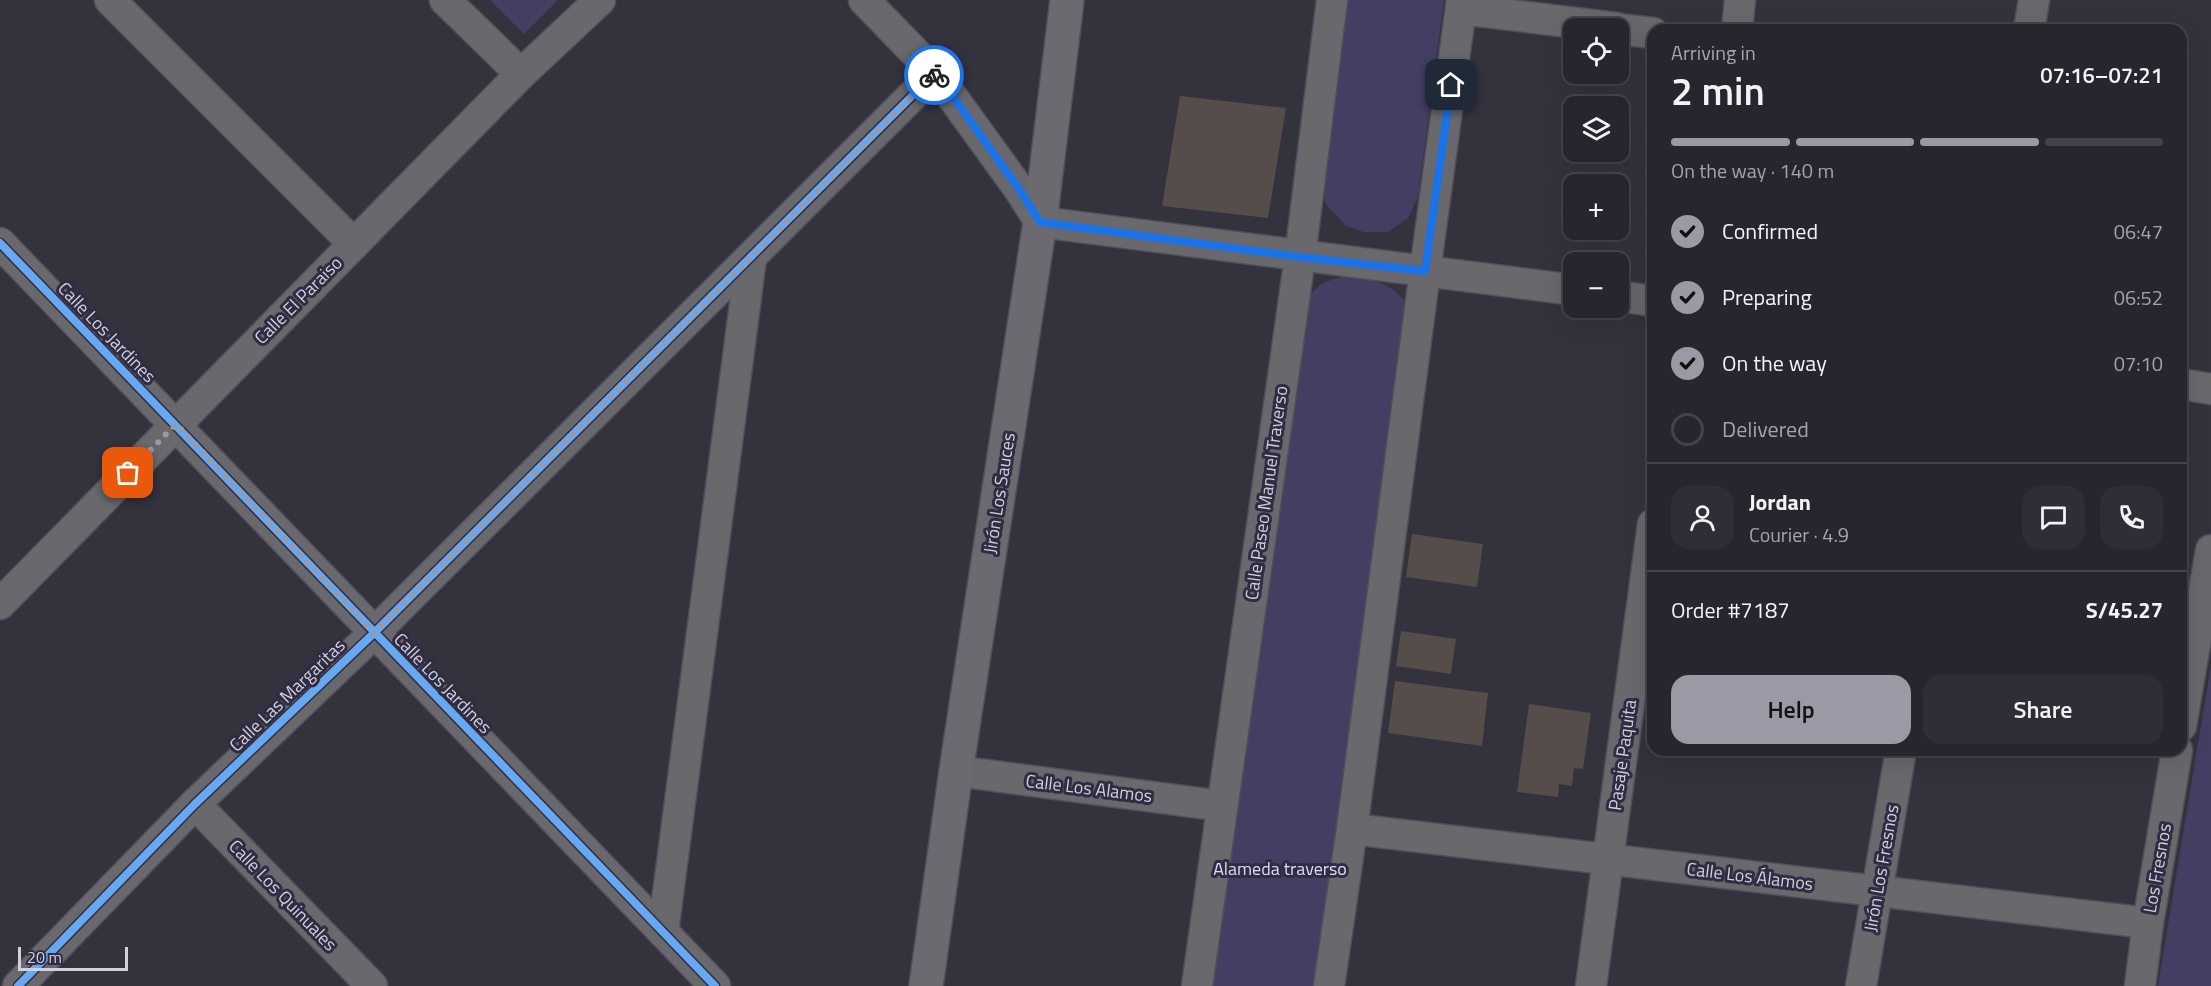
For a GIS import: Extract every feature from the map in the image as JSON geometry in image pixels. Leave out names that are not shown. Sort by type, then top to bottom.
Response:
[{"type":"street","points":[[111,0],[354,244]]},
{"type":"street","points":[[445,0],[520,74]]},
{"type":"street","name":"Calle El Paraiso","points":[[0,604],[520,74],[600,0]]},
{"type":"street","points":[[864,0],[936,73],[1040,222],[1300,257],[1563,289]]},
{"type":"street","name":"Jirón Los Sauces","points":[[926,986],[956,771],[1040,222],[1067,0]]},
{"type":"street","name":"Calle Paseo Manuel Traverso","points":[[1197,986],[1300,257],[1332,0]]},
{"type":"street","points":[[1738,24],[1740,0]]},
{"type":"street","points":[[2030,24],[2034,0]]},
{"type":"street","points":[[1329,986],[1462,4],[1563,20]]},
{"type":"street","points":[[1629,30],[1647,32]]},
{"type":"street","name":"Calle Las Margaritas","points":[[18,986],[195,804],[374,633],[936,73]]},
{"type":"street","name":"Calle Los Jardines","points":[[0,243],[715,986]]},
{"type":"street","points":[[663,932],[751,258]]},
{"type":"street","points":[[1629,298],[1647,300]]},
{"type":"street","points":[[2187,385],[2211,389]]},
{"type":"street","points":[[2187,691],[2211,549]]},
{"type":"street","name":"Pasaje Paquita","points":[[1591,986],[1647,569]]},
{"type":"street","name":"Jirón Los Fresnos","points":[[1861,986],[1900,756]]},
{"type":"street","name":"Los Fresnos","points":[[2140,986],[2148,923],[2176,756]]},
{"type":"street","name":"Calle Los Alamos","points":[[956,771],[1222,806]]},
{"type":"street","name":"Calle Los Quinuales","points":[[195,804],[368,984]]},
{"type":"street","name":"Calle Los Álamos","points":[[1352,829],[2148,923]]},
{"type":"green space","points":[[490,0],[558,0],[524,34]]},
{"type":"green space","points":[[1345,0],[1444,0],[1418,197],[1408,218],[1388,232],[1364,232],[1346,226],[1326,204],[1320,181]]},
{"type":"green space","name":"Alameda traverso","points":[[1348,275],[1365,278],[1389,287],[1408,305],[1316,986],[1211,986],[1308,297],[1326,282]]},
{"type":"green space","points":[[2211,665],[2211,986],[2158,986]]},
{"type":"building","points":[[1180,96],[1286,108],[1268,218],[1162,206]]},
{"type":"building","points":[[1412,534],[1483,544],[1477,587],[1406,577]]},
{"type":"building","points":[[1401,631],[1456,639],[1451,674],[1396,666]]},
{"type":"building","points":[[1395,681],[1488,693],[1482,746],[1388,733]]},
{"type":"building","points":[[1529,704],[1591,713],[1583,769],[1574,768],[1572,786],[1559,784],[1558,797],[1517,792]]},
{"type":"cycle path","points":[[18,986],[195,804],[374,633],[935,73]]},
{"type":"cycle path","points":[[0,243],[715,986]]},
{"type":"way so far","points":[[128,473],[176,424],[374,633],[934,75]]},
{"type":"route","points":[[934,75],[936,73],[1040,222],[1300,257],[1425,271],[1451,85]]}]
